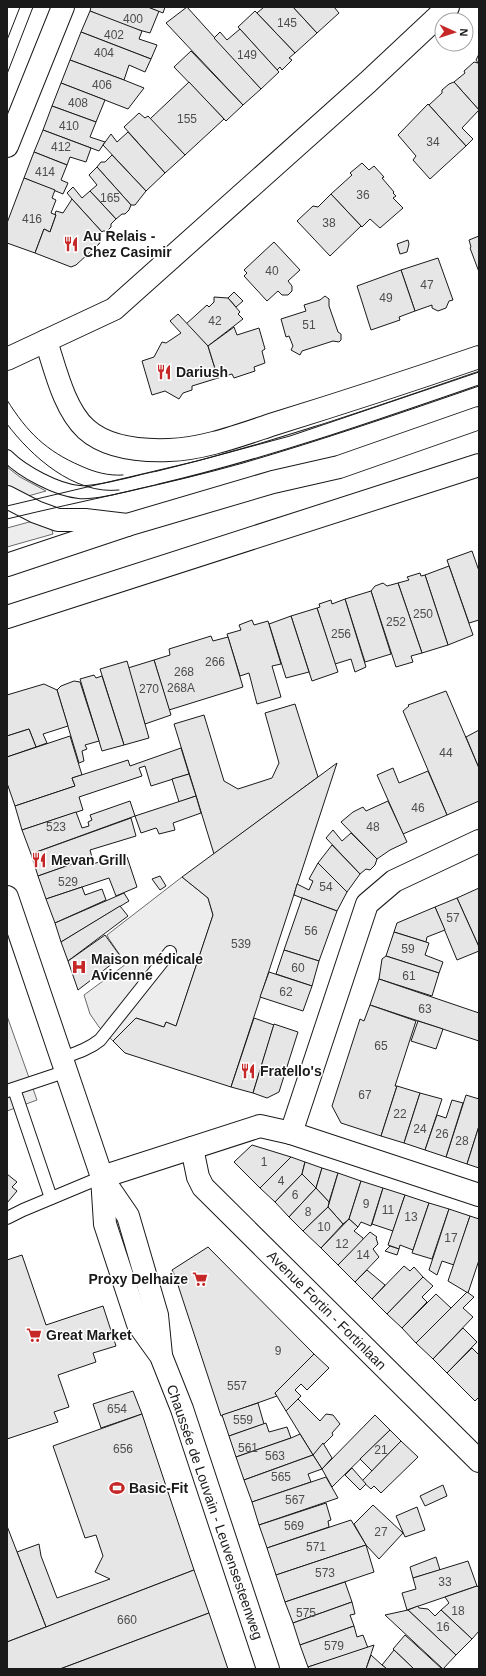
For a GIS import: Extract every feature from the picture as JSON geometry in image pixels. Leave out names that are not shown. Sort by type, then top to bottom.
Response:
[{"type":"street","points":[[7,146],[63,7]]},
{"type":"street","points":[[7,359],[114,309],[368,82],[448,7]]},
{"type":"street","points":[[46,341],[61,388],[76,419],[86,429],[103,441],[120,446],[148,450],[170,450],[196,447],[230,438],[368,395],[479,357]]},
{"type":"street","points":[[7,565],[127,525],[273,482],[339,467],[479,418]]},
{"type":"street","points":[[7,617],[479,465]]},
{"type":"street","points":[[7,497],[36,512],[58,520],[85,520],[127,525]]},
{"type":"street","points":[[291,1133],[367,904],[394,881],[479,841]]},
{"type":"street","name":"Chaussée de Louvain - Leuvensesteenweg","points":[[7,897],[102,1178],[128,1216],[157,1315],[161,1356],[182,1409],[268,1669]]},
{"type":"street","points":[[102,1178],[260,1126],[291,1133],[479,1195]]},
{"type":"street","name":"Avenue Fortin - Fortinlaan","points":[[192,1148],[198,1177],[203,1187],[479,1461]]},
{"type":"lane","points":[[7,456],[22,468],[55,486],[68,491],[90,492],[199,468],[242,456],[351,423],[479,378]]},
{"type":"lane","points":[[51,1198],[11,1090],[64,1064],[100,1040],[170,952]]},
{"type":"lane","points":[[7,1218],[51,1198],[102,1178]]},
{"type":"shaded area","points":[[7,467],[20,477],[46,491],[21,498],[7,488]]},
{"type":"shaded area","points":[[33,521],[52,530],[53,534],[7,547],[7,528]]},
{"type":"shaded area","points":[[182,877],[208,898],[213,915],[176,1026],[166,1022],[164,1027],[136,1018],[113,1041],[99,1027],[90,1014],[84,995],[126,964],[107,935]]},
{"type":"shaded area","points":[[7,1016],[37,1100],[7,1111]]},
{"type":"building","points":[[91,7],[148,7],[159,11],[150,33],[128,27],[90,11]]},
{"type":"building","points":[[148,7],[165,7],[163,13]]},
{"type":"building","points":[[187,7],[261,89],[243,105],[166,23]]},
{"type":"building","points":[[264,7],[293,7],[317,33],[295,53],[257,13]]},
{"type":"building","points":[[293,7],[334,7],[339,13],[317,33]]},
{"type":"building","points":[[90,11],[142,31],[139,39],[157,45],[151,59],[81,32]]},
{"type":"building","points":[[255,11],[295,53],[289,58],[292,60],[282,70],[280,67],[277,70],[238,27]]},
{"type":"building","points":[[240,29],[279,72],[261,89],[214,38],[220,32],[227,40]]},
{"type":"building","points":[[81,32],[151,59],[145,72],[129,65],[124,80],[70,60]]},
{"type":"building","points":[[191,51],[243,105],[226,121],[174,67]]},
{"type":"building","points":[[479,54],[479,110],[454,82],[465,73],[464,71],[474,62],[478,63],[476,60]]},
{"type":"building","points":[[70,60],[144,88],[128,109],[61,83]]},
{"type":"building","points":[[189,82],[224,119],[185,155],[150,119]]},
{"type":"building","points":[[454,82],[479,110],[462,128],[473,139],[466,146],[429,105],[442,93],[442,90]]},
{"type":"building","points":[[61,83],[105,100],[96,122],[52,106]]},
{"type":"building","points":[[428,104],[466,146],[430,179],[413,160],[416,156],[398,135]]},
{"type":"building","points":[[52,106],[96,122],[90,137],[105,142],[99,151],[43,130]]},
{"type":"building","points":[[139,113],[145,118],[148,116],[185,155],[165,173],[124,127]]},
{"type":"building","points":[[43,130],[91,148],[86,162],[70,157],[67,165],[34,152]]},
{"type":"building","points":[[128,132],[165,173],[146,191],[103,145],[111,134],[117,142]]},
{"type":"building","points":[[34,152],[67,165],[61,180],[68,183],[63,194],[24,178]]},
{"type":"building","points":[[112,155],[146,191],[135,205],[131,205],[97,167],[101,162],[105,162]]},
{"type":"building","points":[[362,163],[369,170],[374,166],[384,177],[382,178],[394,192],[393,193],[396,196],[393,198],[403,208],[380,228],[370,219],[362,227],[331,194],[352,175],[350,173]]},
{"type":"building","points":[[97,167],[131,205],[125,214],[122,214],[116,219],[90,191],[97,185],[89,175]]},
{"type":"building","points":[[24,178],[55,190],[52,198],[56,200],[51,213],[56,215],[50,232],[44,229],[35,253],[7,243],[7,223]]},
{"type":"building","points":[[73,187],[82,198],[90,191],[116,219],[107,231],[102,232],[67,193]]},
{"type":"building","points":[[331,194],[361,226],[330,256],[297,221],[313,206],[318,207]]},
{"type":"building","points":[[72,199],[102,232],[99,235],[101,240],[99,244],[76,265],[71,267],[35,253],[44,229],[50,232],[56,211],[63,213]]},
{"type":"building","points":[[479,236],[479,272],[470,248],[469,240]]},
{"type":"building","points":[[408,240],[409,244],[407,252],[400,254],[397,244]]},
{"type":"building","points":[[274,242],[300,270],[288,281],[292,286],[292,291],[288,295],[282,295],[278,291],[267,301],[244,276],[247,273],[244,270]]},
{"type":"building","points":[[438,258],[453,300],[449,301],[446,308],[438,311],[432,308],[432,305],[415,311],[401,270]]},
{"type":"building","points":[[401,270],[415,311],[399,317],[400,320],[371,330],[357,286]]},
{"type":"building","points":[[234,292],[243,301],[236,307],[228,298]]},
{"type":"building","points":[[325,296],[329,299],[329,306],[338,332],[341,334],[341,340],[339,342],[333,341],[302,351],[300,355],[291,350],[293,346],[289,336],[286,337],[281,319],[306,311],[304,305],[320,300]]},
{"type":"building","points":[[214,297],[228,298],[240,312],[238,314],[243,319],[208,346],[186,324],[207,305],[209,307],[214,302]]},
{"type":"building","points":[[178,314],[208,346],[218,378],[192,386],[192,390],[183,393],[179,399],[165,391],[152,395],[142,361],[154,357],[162,342],[166,343],[181,333],[170,321]]},
{"type":"building","points":[[234,327],[237,335],[259,328],[265,349],[262,351],[265,363],[254,367],[255,371],[234,378],[232,374],[218,378],[208,346]]},
{"type":"building","points":[[472,551],[479,571],[479,620],[469,623],[447,560]]},
{"type":"building","points":[[449,566],[473,635],[448,645],[425,575]]},
{"type":"building","points":[[420,573],[421,576],[425,575],[448,645],[422,653],[398,583],[409,580],[407,577]]},
{"type":"building","points":[[383,583],[387,586],[398,583],[422,653],[411,656],[413,662],[396,667],[371,591],[375,586]]},
{"type":"building","points":[[371,591],[391,654],[365,662],[345,599]]},
{"type":"building","points":[[345,599],[366,667],[355,672],[351,659],[335,664],[317,608],[320,607],[319,604],[331,600],[332,604]]},
{"type":"building","points":[[317,608],[338,672],[312,681],[291,616]]},
{"type":"building","points":[[291,616],[309,672],[286,678],[269,624]]},
{"type":"building","points":[[252,620],[254,625],[268,621],[281,664],[272,666],[281,697],[257,704],[249,673],[240,676],[227,634],[241,630],[239,625]]},
{"type":"building","points":[[211,636],[213,641],[228,637],[243,687],[169,710],[154,660],[170,655],[169,649]]},
{"type":"building","points":[[154,660],[171,715],[145,724],[128,668]]},
{"type":"building","points":[[127,661],[149,738],[124,745],[100,669]]},
{"type":"building","points":[[94,675],[96,678],[102,676],[124,745],[102,751],[80,679]]},
{"type":"building","points":[[74,681],[80,682],[99,741],[85,745],[87,749],[82,751],[84,761],[79,763],[57,690],[61,686]]},
{"type":"building","points":[[44,684],[57,690],[68,726],[43,734],[47,743],[36,747],[29,729],[7,736],[7,695]]},
{"type":"building","points":[[446,691],[479,768],[479,801],[447,815],[403,711],[409,706],[408,705]]},
{"type":"building","points":[[295,704],[318,777],[214,854],[174,724],[204,715],[224,781],[238,789],[272,778],[279,763],[265,713]]},
{"type":"building","points":[[29,729],[36,747],[7,757],[7,736]]},
{"type":"building","points":[[479,730],[479,768],[466,737]]},
{"type":"building","points":[[70,736],[82,775],[72,778],[75,786],[15,806],[7,783],[7,757]]},
{"type":"building","points":[[181,748],[189,774],[151,786],[145,766],[139,768],[142,776],[79,797],[83,810],[22,830],[15,806],[75,786],[72,778],[128,760],[130,766]]},
{"type":"building","points":[[337,763],[231,1087],[125,1053],[113,1041],[136,1018],[164,1027],[166,1022],[176,1026],[213,915],[208,898],[182,877]]},
{"type":"building","points":[[393,768],[399,783],[428,771],[447,815],[403,834],[377,775]]},
{"type":"building","points":[[189,774],[196,796],[179,802],[172,779]]},
{"type":"building","points":[[196,796],[201,813],[173,823],[175,830],[159,834],[156,828],[141,833],[135,816]]},
{"type":"building","points":[[130,801],[135,816],[31,854],[22,830],[76,812],[82,828],[89,826],[88,822],[92,820],[90,815]]},
{"type":"building","points":[[388,801],[407,842],[390,850],[377,859],[341,822],[353,812],[363,807],[366,811]]},
{"type":"building","points":[[131,818],[136,836],[90,850],[92,857],[38,876],[31,854]]},
{"type":"building","points":[[333,830],[342,841],[351,833],[377,859],[375,865],[370,870],[366,869],[360,874],[326,838]]},
{"type":"building","points":[[332,845],[360,874],[347,892],[318,863]]},
{"type":"building","points":[[92,857],[93,864],[114,857],[116,861],[127,857],[137,887],[116,896],[109,878],[46,899],[38,876]]},
{"type":"building","points":[[318,863],[347,892],[337,911],[294,895],[297,884],[309,890],[313,881],[309,879]]},
{"type":"building","points":[[160,876],[166,886],[160,890],[152,879]]},
{"type":"building","points":[[82,887],[85,895],[102,889],[106,900],[55,923],[46,899]]},
{"type":"building","points":[[479,888],[479,947],[457,898]]},
{"type":"building","points":[[124,893],[129,901],[61,942],[55,923]]},
{"type":"building","points":[[302,898],[337,911],[319,961],[284,950]]},
{"type":"building","points":[[457,898],[479,947],[479,951],[457,960],[435,907]]},
{"type":"building","points":[[120,906],[128,916],[68,961],[61,942]]},
{"type":"building","points":[[435,907],[445,930],[427,937],[426,942],[394,932],[397,923]]},
{"type":"building","points":[[394,932],[429,943],[425,955],[443,962],[439,973],[386,956]]},
{"type":"building","points":[[105,935],[121,957],[78,990],[68,961]]},
{"type":"building","points":[[284,950],[319,961],[312,986],[276,974]]},
{"type":"building","points":[[386,956],[439,973],[432,996],[379,979],[382,959]]},
{"type":"building","points":[[269,972],[312,986],[303,1011],[260,997]]},
{"type":"building","points":[[379,979],[479,1013],[479,1041],[370,1005]]},
{"type":"building","points":[[370,1005],[416,1021],[381,1136],[341,1123],[332,1106],[360,1019],[364,1021]]},
{"type":"building","points":[[254,1018],[274,1025],[253,1093],[231,1087]]},
{"type":"building","points":[[418,1021],[443,1029],[436,1049],[411,1041]]},
{"type":"building","points":[[274,1024],[298,1032],[279,1092],[267,1098],[253,1093]]},
{"type":"building","points":[[397,1086],[420,1093],[404,1143],[381,1136]]},
{"type":"building","points":[[420,1093],[442,1099],[425,1150],[404,1143]]},
{"type":"building","points":[[466,1095],[479,1099],[479,1126],[467,1164],[446,1157]]},
{"type":"building","points":[[452,1100],[463,1103],[446,1157],[425,1150],[437,1115],[446,1118]]},
{"type":"building","points":[[479,1126],[479,1168],[467,1164]]},
{"type":"building","points":[[252,1145],[291,1157],[260,1188],[234,1162]]},
{"type":"building","points":[[291,1157],[305,1162],[302,1174],[275,1202],[260,1188]]},
{"type":"building","points":[[305,1162],[322,1168],[316,1188],[302,1174]]},
{"type":"building","points":[[322,1168],[338,1173],[329,1202],[316,1188]]},
{"type":"building","points":[[338,1173],[361,1181],[349,1219],[343,1224],[328,1207]]},
{"type":"building","points":[[7,1174],[17,1182],[12,1187],[17,1191],[7,1203]]},
{"type":"building","points":[[302,1174],[316,1188],[289,1217],[275,1202]]},
{"type":"building","points":[[361,1181],[383,1188],[371,1226],[361,1222],[358,1227],[349,1219]]},
{"type":"building","points":[[316,1188],[329,1202],[328,1207],[303,1231],[289,1217]]},
{"type":"building","points":[[383,1188],[405,1195],[393,1231],[372,1224]]},
{"type":"building","points":[[405,1195],[429,1203],[413,1250],[400,1245],[399,1249],[388,1245]]},
{"type":"building","points":[[429,1203],[449,1209],[432,1259],[412,1253]]},
{"type":"building","points":[[328,1207],[343,1224],[321,1248],[303,1231]]},
{"type":"building","points":[[449,1209],[470,1216],[454,1265],[442,1261],[437,1275],[429,1270]]},
{"type":"building","points":[[470,1216],[479,1219],[479,1260],[468,1293],[448,1281]]},
{"type":"building","points":[[349,1219],[358,1227],[354,1231],[363,1238],[363,1240],[338,1265],[321,1248]]},
{"type":"building","points":[[370,1232],[377,1237],[378,1244],[373,1249],[379,1257],[355,1282],[338,1265]]},
{"type":"building","points":[[390,1246],[399,1249],[397,1255],[385,1251]]},
{"type":"building","points":[[208,1247],[314,1354],[275,1393],[277,1396],[221,1416],[172,1270]]},
{"type":"building","points":[[22,1255],[46,1325],[103,1306],[116,1346],[93,1353],[96,1362],[58,1375],[69,1407],[54,1412],[58,1422],[7,1439],[7,1260]]},
{"type":"building","points":[[404,1266],[410,1271],[414,1267],[423,1277],[387,1314],[372,1299]]},
{"type":"building","points":[[367,1270],[385,1285],[372,1299],[355,1282]]},
{"type":"building","points":[[423,1277],[433,1286],[422,1297],[427,1302],[402,1328],[387,1314]]},
{"type":"building","points":[[467,1292],[474,1297],[463,1308],[473,1317],[433,1359],[416,1343]]},
{"type":"building","points":[[436,1294],[451,1308],[416,1343],[402,1328]]},
{"type":"building","points":[[463,1328],[477,1342],[447,1373],[433,1359]]},
{"type":"building","points":[[472,1348],[479,1355],[479,1397],[475,1401],[447,1373]]},
{"type":"building","points":[[314,1354],[329,1368],[307,1390],[301,1384],[295,1390],[301,1396],[286,1411],[275,1393]]},
{"type":"building","points":[[133,1391],[142,1414],[101,1428],[93,1404]]},
{"type":"building","points":[[298,1399],[320,1421],[326,1414],[333,1415],[340,1424],[332,1433],[333,1435],[313,1455],[286,1411]]},
{"type":"building","points":[[258,1403],[264,1424],[229,1436],[222,1415]]},
{"type":"building","name":"Basic-Fit","points":[[142,1414],[194,1570],[46,1627],[17,1552],[39,1544],[41,1556],[57,1598],[110,1579],[95,1572],[103,1556],[96,1535],[85,1538],[53,1446]]},
{"type":"building","points":[[375,1415],[390,1430],[332,1487],[322,1469]]},
{"type":"building","points":[[266,1423],[269,1432],[287,1427],[291,1438],[236,1457],[229,1436]]},
{"type":"building","points":[[390,1430],[401,1441],[372,1471],[360,1459]]},
{"type":"building","points":[[300,1434],[313,1455],[244,1480],[236,1457]]},
{"type":"building","points":[[401,1441],[418,1457],[381,1493],[374,1486],[371,1489],[362,1481]]},
{"type":"building","points":[[323,1443],[332,1458],[322,1469],[313,1455]]},
{"type":"building","points":[[313,1455],[322,1469],[308,1474],[311,1482],[252,1502],[244,1480]]},
{"type":"building","points":[[352,1468],[366,1484],[360,1490],[345,1475]]},
{"type":"building","points":[[326,1477],[338,1498],[259,1525],[252,1502]]},
{"type":"building","points":[[443,1485],[447,1496],[425,1506],[420,1496]]},
{"type":"building","points":[[326,1503],[331,1520],[328,1521],[329,1527],[267,1548],[259,1525]]},
{"type":"building","points":[[373,1505],[403,1533],[379,1559],[366,1545],[354,1524]]},
{"type":"building","points":[[417,1507],[425,1530],[405,1537],[396,1516]]},
{"type":"building","points":[[351,1520],[366,1545],[276,1575],[267,1548]]},
{"type":"building","points":[[7,1526],[46,1627],[7,1642]]},
{"type":"building","points":[[366,1545],[374,1572],[285,1602],[276,1575]]},
{"type":"building","points":[[436,1557],[440,1570],[413,1578],[410,1567]]},
{"type":"building","points":[[468,1561],[477,1586],[407,1610],[402,1593],[416,1589],[413,1578]]},
{"type":"building","points":[[194,1570],[209,1613],[60,1669],[7,1669],[7,1642]]},
{"type":"building","points":[[345,1582],[352,1602],[293,1623],[285,1602]]},
{"type":"building","points":[[477,1586],[479,1588],[479,1631],[472,1639],[441,1610],[449,1603],[445,1597]]},
{"type":"building","points":[[352,1602],[355,1614],[350,1615],[354,1626],[300,1645],[293,1623]]},
{"type":"building","points":[[418,1606],[419,1608],[428,1609],[435,1616],[441,1610],[472,1639],[456,1655],[408,1610]]},
{"type":"building","points":[[408,1610],[456,1655],[443,1669],[385,1615]]},
{"type":"building","points":[[209,1613],[228,1669],[60,1669]]},
{"type":"building","points":[[354,1626],[357,1637],[363,1635],[368,1648],[308,1667],[300,1645]]},
{"type":"building","points":[[405,1635],[442,1669],[414,1669],[393,1649]]},
{"type":"building","points":[[374,1645],[366,1669],[309,1669],[308,1667]]},
{"type":"building","points":[[394,1650],[414,1669],[387,1669],[382,1665]]},
{"type":"building","points":[[371,1655],[382,1665],[387,1669],[366,1669]]},
{"type":"tram line","points":[[7,40],[20,7]]},
{"type":"tram line","points":[[7,74],[33,7]]},
{"type":"tram line","points":[[7,506],[197,461],[290,436],[479,372]]},
{"type":"tram line","points":[[7,519],[243,463],[332,436],[479,386]]},
{"type":"tram line","points":[[7,400],[30,431],[57,454],[96,472],[112,475],[123,475]]},
{"type":"tram line","points":[[7,424],[28,449],[55,471],[70,480],[102,490],[119,490]]},
{"type":"place","name":"Au Relais - Chez Casimir","points":[[71,244]]},
{"type":"place","name":"Dariush","points":[[164,372]]},
{"type":"place","name":"Mevan Grill","points":[[39,860]]},
{"type":"place","name":"Maison médicale Avicenne","points":[[79,967]]},
{"type":"place","name":"Fratello's","points":[[248,1071]]},
{"type":"place","name":"Proxy Delhaize","points":[[200,1279]]},
{"type":"place","name":"Great Market","points":[[34,1335]]},
{"type":"place","name":"Basic-Fit","points":[[117,1488]]}]
